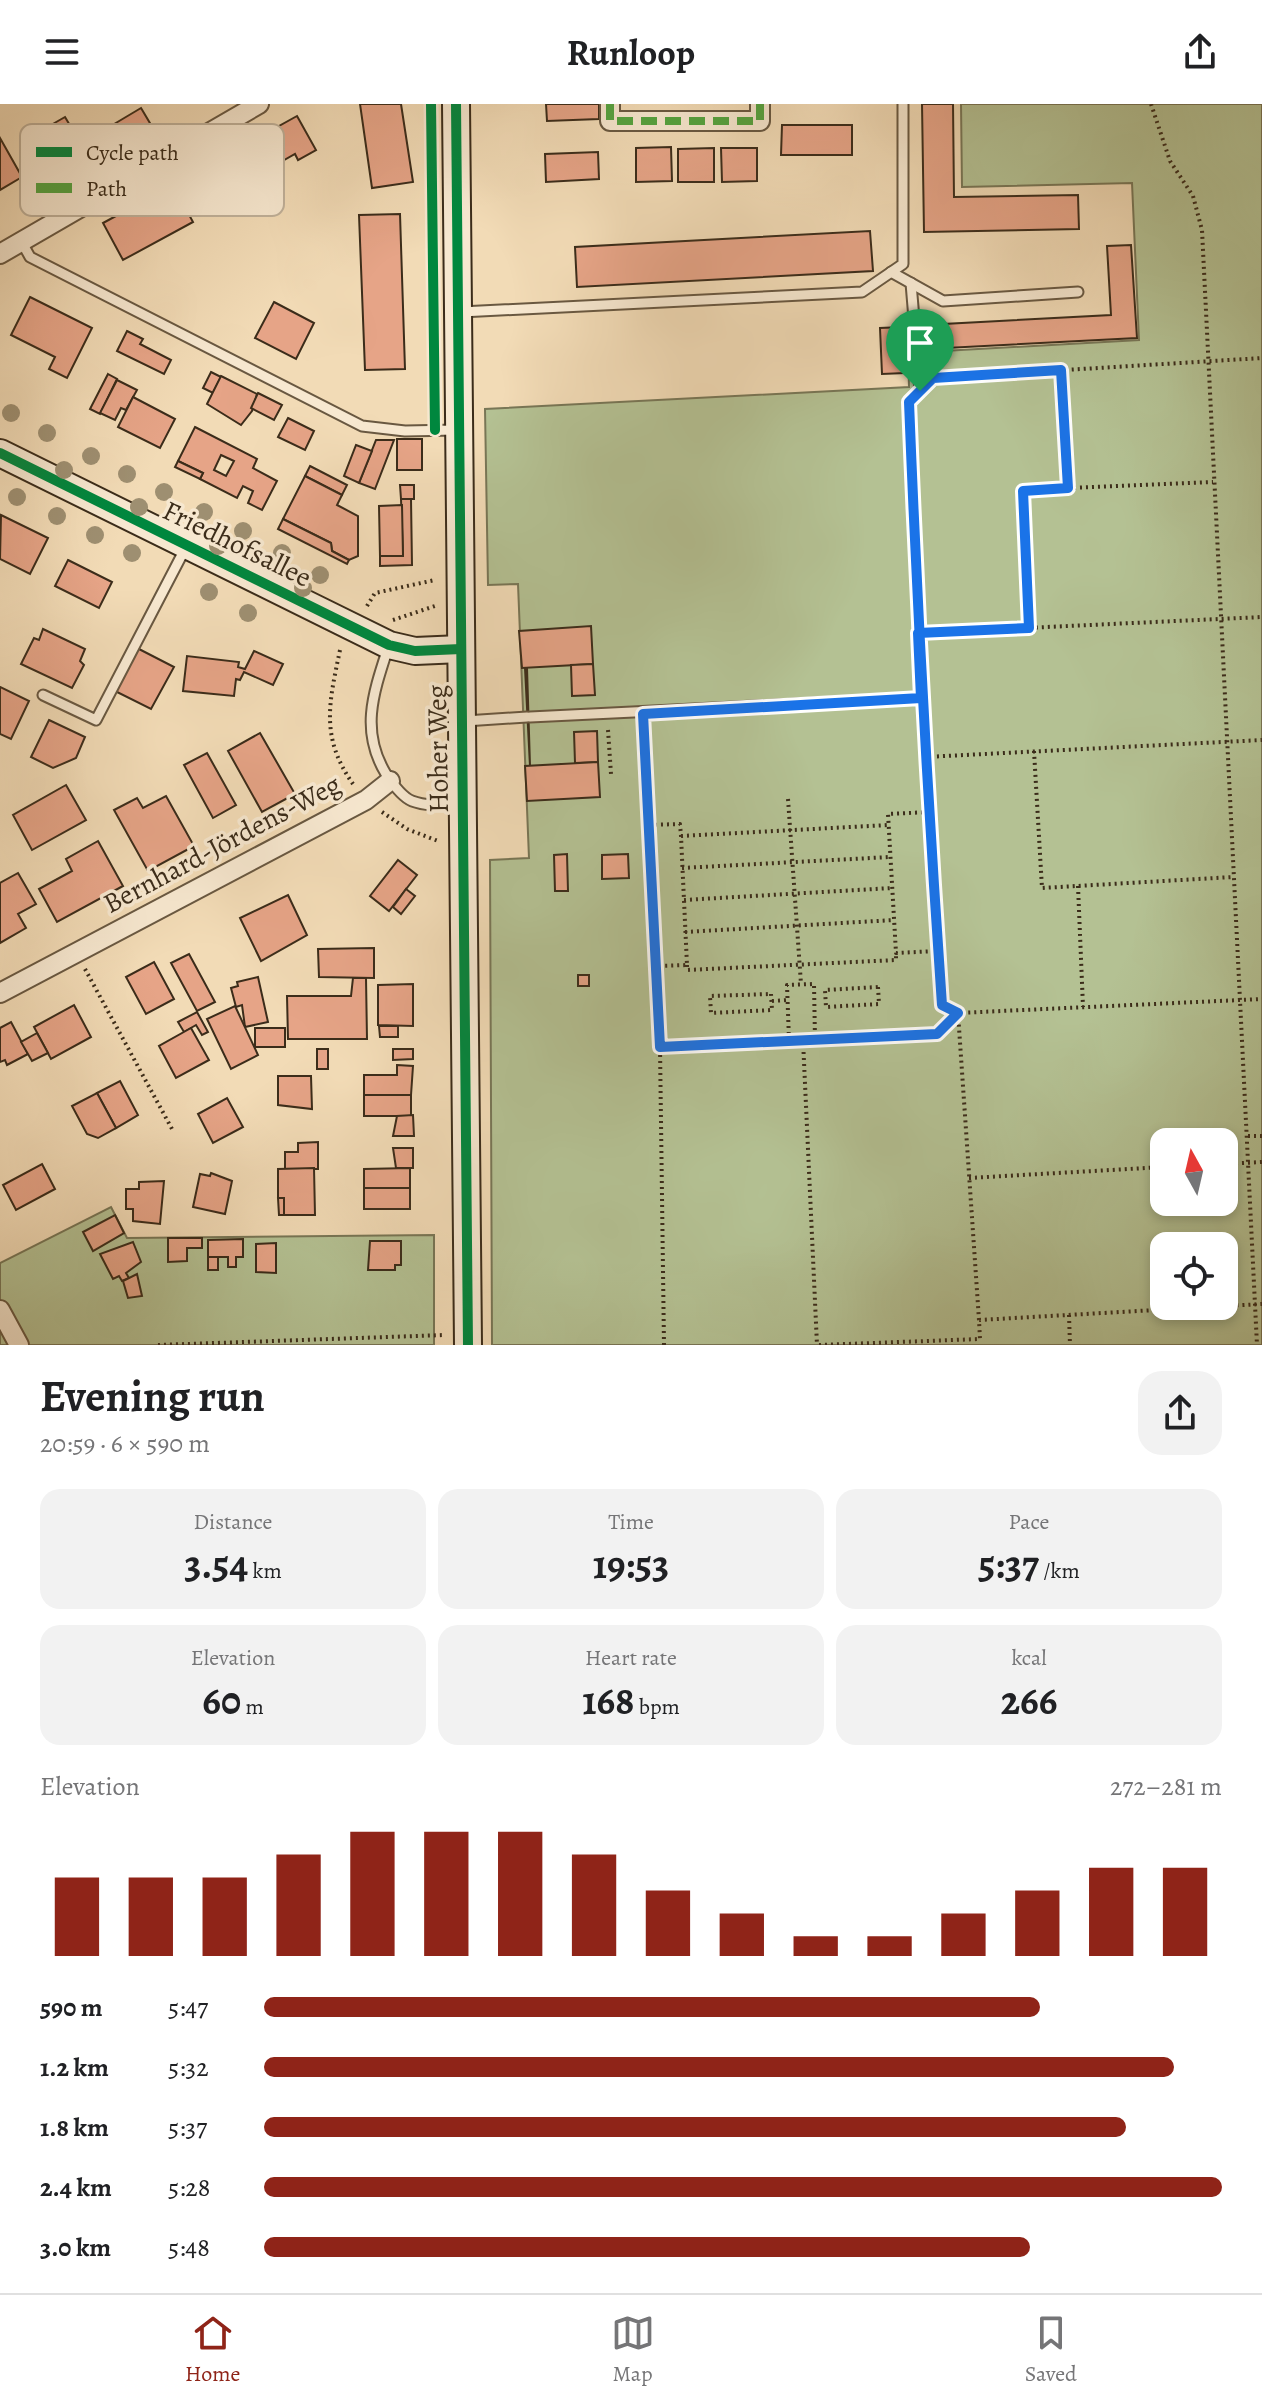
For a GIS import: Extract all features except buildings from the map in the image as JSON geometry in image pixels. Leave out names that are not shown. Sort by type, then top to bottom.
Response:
[{"type":"street","points":[[224,124],[259,104]]},
{"type":"street","name":"Hoher Weg","points":[[456,104],[468,1340]]},
{"type":"street","points":[[610,104],[610,121],[760,121],[760,104]]},
{"type":"street","points":[[0,254],[64,216]]},
{"type":"street","name":"Friedhofsallee","points":[[0,453],[186,547],[390,633],[415,651],[461,649]]},
{"type":"street","name":"Bernhard-Jördens-Weg","points":[[0,993],[366,800],[390,781]]},
{"type":"street","points":[[0,1310],[19,1345]]},
{"type":"lane","points":[[458,312],[862,292],[903,264],[903,104]]},
{"type":"lane","points":[[21,241],[30,257],[362,426],[405,431],[459,430]]},
{"type":"lane","points":[[891,272],[943,301],[1078,292]]},
{"type":"lane","points":[[911,283],[920,391]]},
{"type":"lane","name":"Friedhofsallee","points":[[43,695],[96,720],[186,547]]},
{"type":"lane","points":[[390,633],[371,702],[369,730],[376,757],[390,781],[409,800],[462,805]]},
{"type":"lane","points":[[461,721],[921,698]]},
{"type":"path","points":[[1151,104],[1170,161],[1193,196],[1202,230],[1225,741],[1259,1305],[1257,1345]]},
{"type":"path","points":[[1262,358],[933,378],[909,402],[921,698],[942,1005],[958,1013],[1262,999]]},
{"type":"path","points":[[1061,370],[1068,488]]},
{"type":"path","points":[[1029,628],[1023,491],[1213,482]]},
{"type":"path","points":[[378,614],[365,608],[375,593],[435,580]]},
{"type":"path","points":[[390,633],[436,605]]},
{"type":"path","points":[[918,633],[1262,617]]},
{"type":"path","points":[[340,650],[329,701],[330,742],[338,762],[366,800],[407,829],[447,847],[463,847]]},
{"type":"path","points":[[643,714],[660,1047],[664,1345]]},
{"type":"path","points":[[607,715],[611,774]]},
{"type":"path","points":[[925,757],[1262,740]]},
{"type":"path","points":[[1034,751],[1042,888],[1233,877]]},
{"type":"path","points":[[788,799],[801,984]]},
{"type":"path","points":[[649,825],[680,824],[687,970],[799,965],[896,960],[888,814],[929,812]]},
{"type":"path","points":[[681,836],[888,825]]},
{"type":"path","points":[[682,868],[890,857]]},
{"type":"path","points":[[1078,886],[1083,1007]]},
{"type":"path","points":[[684,900],[892,888]]},
{"type":"path","points":[[685,932],[894,920]]},
{"type":"path","points":[[896,953],[938,950]]},
{"type":"path","points":[[76,953],[172,1129]]},
{"type":"path","points":[[656,966],[687,965]]},
{"type":"path","points":[[789,1040],[787,985],[801,984],[814,984],[815,1039]]},
{"type":"path","points":[[878,987],[879,1004],[826,1007],[826,1000],[825,990],[878,987]]},
{"type":"path","points":[[771,994],[772,1001],[772,1010],[711,1013],[710,996],[771,994]]},
{"type":"path","points":[[772,1001],[788,1000]]},
{"type":"path","points":[[814,1000],[826,1000]]},
{"type":"path","points":[[660,1047],[937,1034],[958,1013]]},
{"type":"path","points":[[803,1040],[818,1345],[981,1342],[958,1013]]},
{"type":"path","points":[[1247,1136],[1262,1136]]},
{"type":"path","points":[[1238,1163],[1262,1162]]},
{"type":"path","points":[[969,1178],[1150,1168]]},
{"type":"path","points":[[979,1320],[1259,1305]]},
{"type":"path","points":[[1069,1315],[1070,1345]]},
{"type":"path","points":[[158,1345],[468,1340]]},
{"type":"green space","points":[[961,104],[1262,104],[1262,1345],[492,1345],[490,860],[529,858],[518,584],[488,585],[485,409],[909,387],[908,353],[1139,340],[1132,183],[962,187]]},
{"type":"green space","points":[[111,1207],[127,1238],[434,1235],[434,1345],[0,1345],[0,1263]]},
{"type":"marked path","points":[[610,104],[610,121],[760,121],[760,104]]},
{"type":"cycle path","points":[[431,104],[435,430]]},
{"type":"cycle path","points":[[456,104],[468,1345]]},
{"type":"cycle path","points":[[0,453],[389,645],[415,651],[461,649]]},
{"type":"route","points":[[920,391],[909,402],[918,633],[921,698],[942,1005],[958,1013],[937,1034],[660,1047],[643,714],[921,698],[918,633],[1029,628],[1023,491],[1068,488],[1061,370],[933,378],[920,391]]}]
